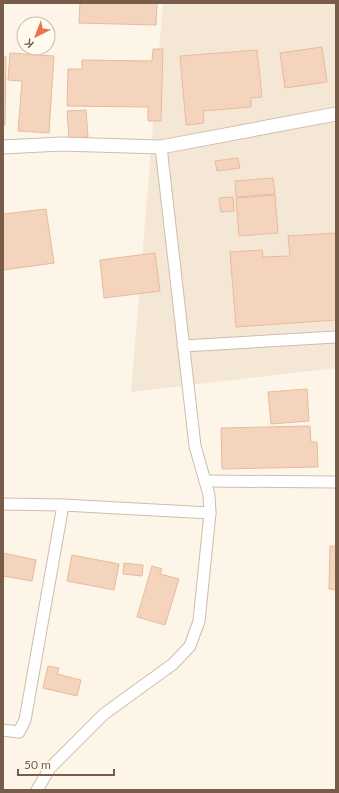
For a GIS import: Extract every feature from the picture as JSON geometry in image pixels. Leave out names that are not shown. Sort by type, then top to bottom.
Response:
[{"type":"street","points":[[3,147],[61,144],[161,147],[336,114]]},
{"type":"street","points":[[37,790],[50,768],[104,714],[173,664],[190,646],[199,620],[210,513],[209,495],[195,446],[161,147]]},
{"type":"street","points":[[184,346],[336,337]]},
{"type":"street","points":[[205,481],[336,482]]},
{"type":"street","points":[[3,504],[62,505],[210,513]]},
{"type":"street","points":[[3,730],[19,732],[25,720],[62,505]]},
{"type":"shaded area","points":[[163,3],[336,3],[336,368],[131,392]]},
{"type":"building","points":[[80,3],[157,3],[156,25],[79,23]]},
{"type":"building","points":[[322,47],[327,82],[285,88],[280,53]]},
{"type":"building","points":[[153,49],[163,49],[161,121],[148,121],[148,107],[67,106],[68,69],[82,69],[82,60],[152,61]]},
{"type":"building","points":[[257,50],[262,97],[251,98],[251,107],[203,111],[204,123],[186,125],[180,56]]},
{"type":"building","points":[[10,53],[16,53],[16,56],[54,56],[49,133],[18,131],[22,81],[8,80]]},
{"type":"building","points":[[3,57],[6,57],[5,125],[3,125]]},
{"type":"building","points":[[86,110],[88,137],[69,138],[67,111]]},
{"type":"building","points":[[238,158],[240,168],[217,171],[215,161]]},
{"type":"building","points":[[273,178],[275,194],[236,197],[235,181]]},
{"type":"building","points":[[275,195],[278,233],[239,236],[236,198]]},
{"type":"building","points":[[233,197],[234,211],[221,212],[219,198]]},
{"type":"building","points":[[46,209],[54,263],[3,270],[3,214]]},
{"type":"building","points":[[336,233],[336,320],[236,327],[230,252],[262,250],[263,257],[290,256],[288,236]]},
{"type":"building","points":[[155,253],[160,291],[104,298],[100,260]]},
{"type":"building","points":[[307,389],[309,421],[271,424],[268,392]]},
{"type":"building","points":[[310,426],[311,442],[317,442],[318,467],[222,469],[221,428]]},
{"type":"building","points":[[330,546],[336,546],[336,590],[329,589]]},
{"type":"building","points":[[3,553],[36,560],[32,581],[3,576]]},
{"type":"building","points":[[72,555],[119,564],[114,590],[67,581]]},
{"type":"building","points":[[124,563],[143,565],[142,576],[123,574]]},
{"type":"building","points":[[152,566],[162,569],[160,574],[179,579],[165,625],[137,617]]},
{"type":"building","points":[[48,666],[59,668],[57,674],[81,680],[77,696],[43,688]]}]
